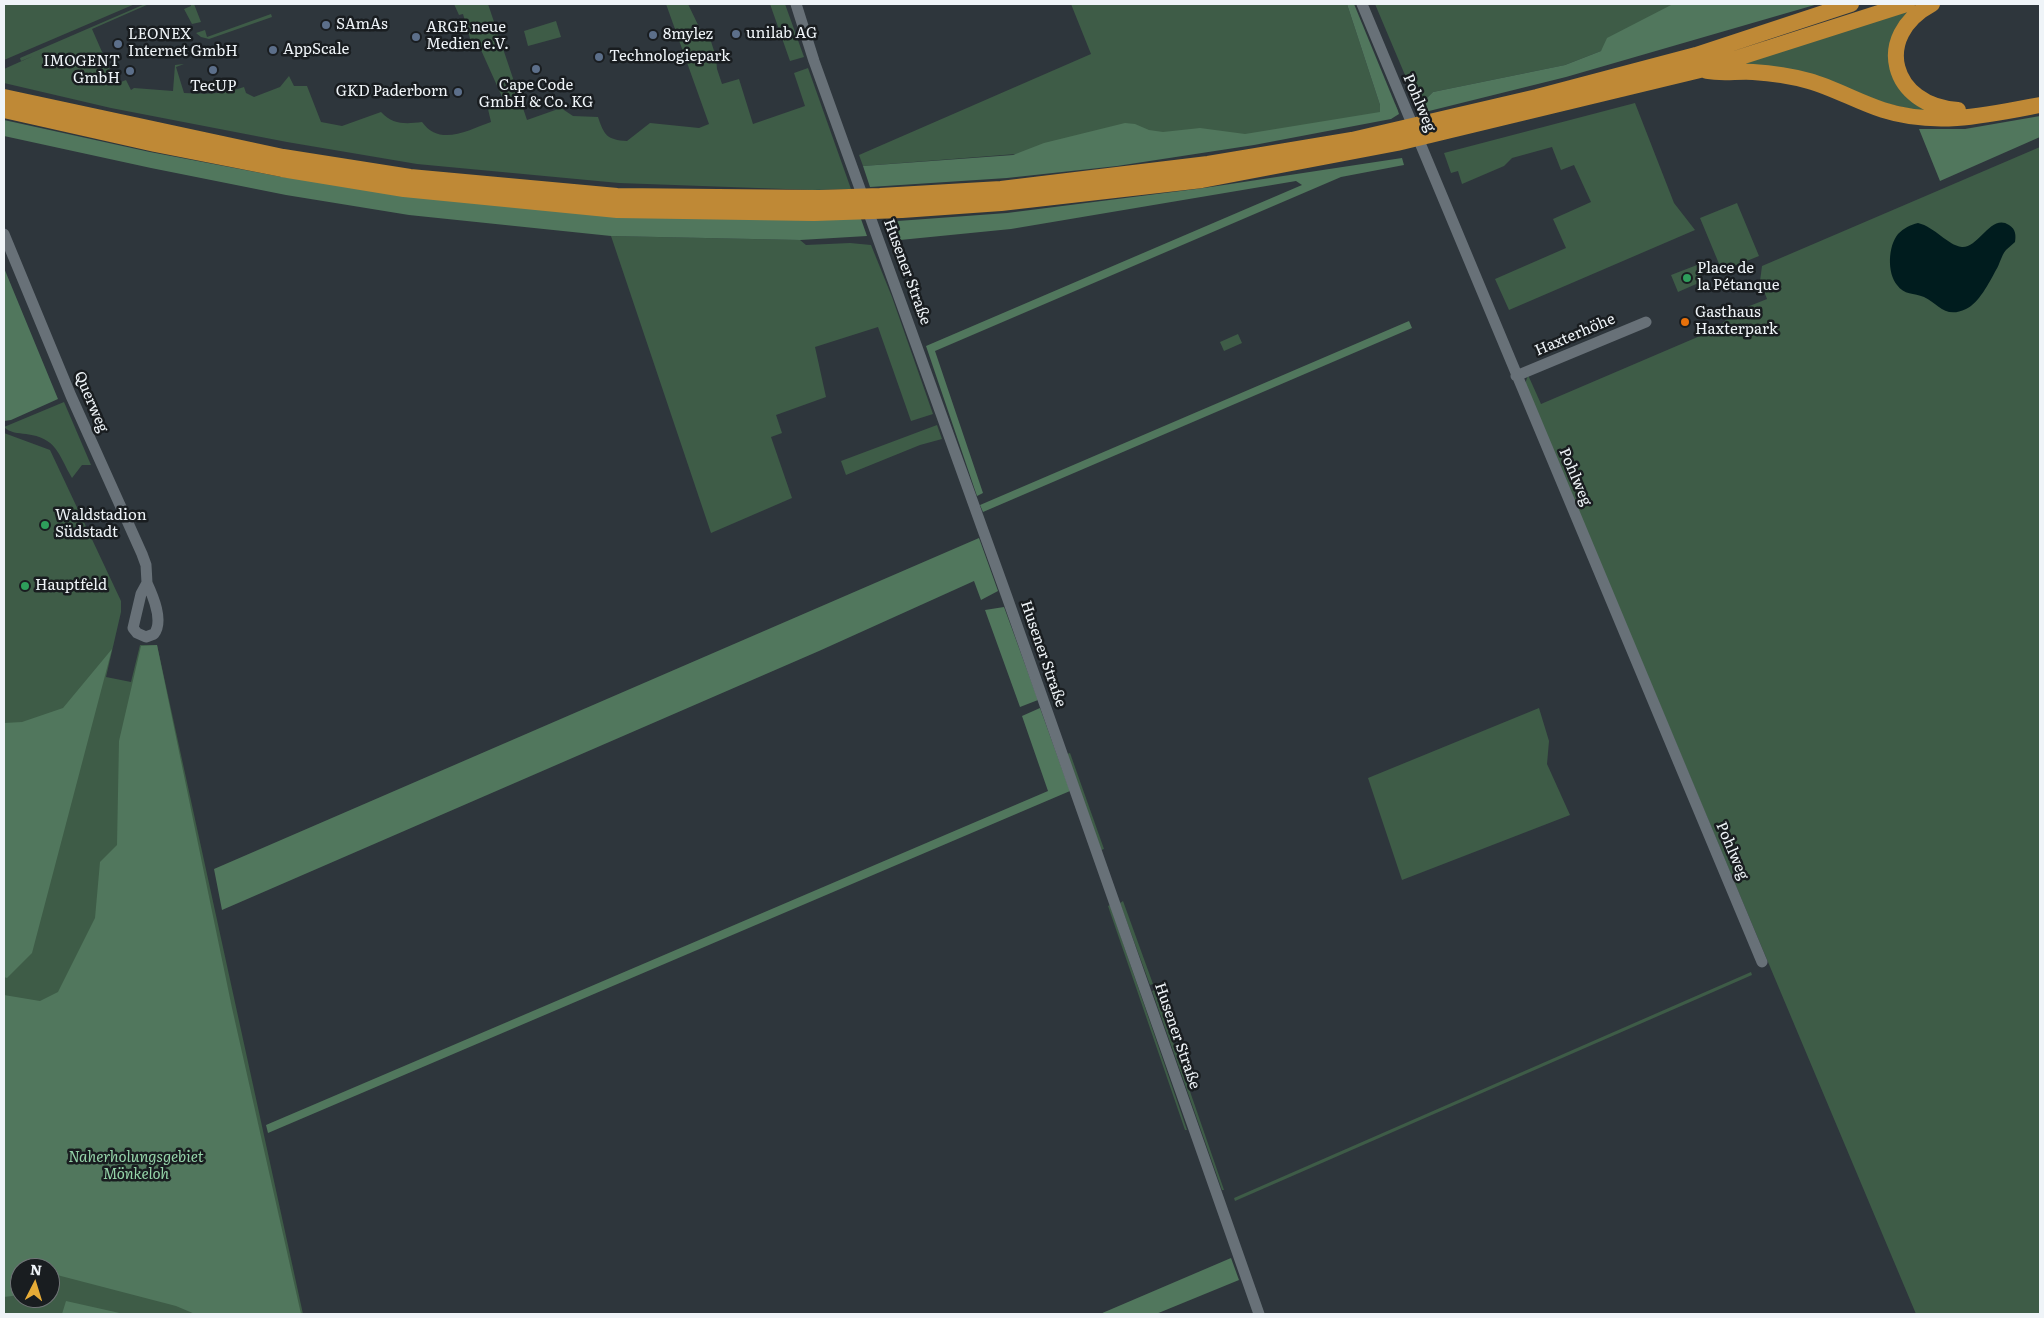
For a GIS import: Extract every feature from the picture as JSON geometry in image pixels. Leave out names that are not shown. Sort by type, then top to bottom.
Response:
[{"type":"highway","points":[[4,97],[283,157],[410,176],[617,196],[819,198],[880,196],[1001,189],[1208,164],[1352,140],[1537,97],[1696,55],[1851,4]]},
{"type":"highway","points":[[4,110],[155,144],[282,169],[404,189],[617,210],[814,213],[902,210],[1001,203],[1202,180],[1397,143],[1700,70],[1907,4]]},
{"type":"highway","points":[[1932,4],[1903,28],[1897,41],[1896,61],[1900,76],[1909,90],[1921,100],[1940,109],[1966,111],[1993,106],[2040,93]]},
{"type":"highway","points":[[1700,70],[1722,73],[1752,72],[1792,78],[1810,82],[1882,110],[1903,116],[1925,119],[1962,119],[2040,105]]},
{"type":"street","name":"Husener Straße","points":[[796,4],[814,61],[1001,580],[1259,1314]]},
{"type":"street","name":"Pohlweg","points":[[1362,4],[1762,962]]},
{"type":"street","name":"Querweg","points":[[4,234],[117,501],[142,554],[146,565],[147,583]]},
{"type":"street","name":"Haxterhöhe","points":[[1516,376],[1646,322]]},
{"type":"green space","points":[[4,4],[135,4],[4,60]]},
{"type":"green space","points":[[145,4],[149,4],[92,29],[116,84],[126,80],[131,90],[134,88],[173,91],[175,65],[184,64],[176,67],[184,93],[221,93],[244,87],[246,93],[254,97],[280,87],[289,76],[294,86],[307,86],[321,122],[342,126],[381,112],[390,119],[400,123],[422,122],[429,130],[437,134],[446,135],[464,132],[491,122],[488,109],[503,99],[477,41],[471,42],[463,14],[459,15],[454,4],[488,4],[527,120],[561,108],[573,116],[598,117],[607,135],[611,138],[627,141],[650,123],[699,128],[709,124],[666,4],[688,4],[700,29],[707,29],[722,84],[739,79],[753,124],[805,106],[794,73],[808,68],[851,189],[813,190],[619,183],[417,164],[287,142],[111,108],[4,83],[4,69],[33,56],[21,61],[20,58]]},
{"type":"green space","points":[[191,4],[194,4],[201,22],[192,24],[184,9],[191,6]]},
{"type":"green space","points":[[770,4],[785,4],[804,57],[790,61]]},
{"type":"green space","points":[[1071,4],[1347,4],[1380,105],[1395,104],[1398,111],[1245,136],[863,166],[859,155],[1091,54]]},
{"type":"green space","points":[[1347,4],[1354,4],[1398,111],[1399,114],[1391,119],[1254,145],[1117,166],[1007,178],[870,187],[863,166],[1013,155],[1044,143],[1125,123],[1163,132],[1200,128],[1245,134],[1380,112],[1380,105]]},
{"type":"green space","points":[[1375,4],[1687,4],[1601,51],[1565,65],[1433,92],[1415,110],[1411,100],[1413,94]]},
{"type":"green space","points":[[1673,4],[1818,4],[1566,77],[1425,112],[1415,110],[1433,92],[1565,65],[1601,51],[1607,38]]},
{"type":"green space","points":[[1917,6],[1892,60],[1937,115],[1725,66]]},
{"type":"green space","points":[[271,14],[272,17],[209,39],[201,37],[196,33],[205,30],[207,37]]},
{"type":"green space","points":[[556,21],[561,37],[528,46],[524,31]]},
{"type":"green space","points":[[1635,103],[1674,203],[1695,230],[1509,310],[1495,279],[1566,248],[1553,219],[1591,202],[1574,165],[1561,170],[1552,147],[1512,158],[1504,166],[1462,184],[1458,171],[1451,173],[1444,153]]},
{"type":"green space","points":[[2040,116],[2040,137],[1940,181],[1919,129],[1965,129]]},
{"type":"green space","points":[[4,120],[150,152],[282,177],[861,219],[867,236],[800,240],[611,236],[409,215],[286,195],[4,136]]},
{"type":"green space","points":[[2040,147],[2040,1314],[1916,1314],[1525,384],[1528,375],[1541,404],[1714,330],[1737,311],[1767,299],[1760,281],[1762,266]]},
{"type":"green space","points":[[1402,158],[1404,165],[1341,177],[935,351],[983,493],[977,496],[926,346],[1302,185],[1296,181],[1011,229],[890,241],[884,222],[1007,213],[1204,188]]},
{"type":"green space","points":[[1737,203],[1759,256],[1722,271],[1700,218]]},
{"type":"green space","points":[[611,236],[800,240],[806,245],[850,243],[871,245],[892,297],[933,414],[911,421],[878,327],[815,347],[826,397],[776,415],[782,433],[771,437],[792,498],[711,533]]},
{"type":"green space","name":"Place de la Pétanque","points":[[1697,265],[1703,281],[1678,292],[1671,275]]},
{"type":"green space","points":[[4,268],[58,399],[11,420],[4,421]]},
{"type":"green space","points":[[1409,321],[1412,328],[983,512],[980,505]]},
{"type":"green space","points":[[1238,334],[1242,343],[1224,351],[1220,342]]},
{"type":"green space","points":[[64,402],[91,465],[82,465],[72,478],[55,448],[50,443],[36,436],[14,432],[4,427]]},
{"type":"green space","points":[[937,425],[942,439],[920,445],[846,475],[841,461]]},
{"type":"green space","name":"Naherholungsgebiet Mönkeloh","points":[[4,433],[50,450],[121,601],[121,612],[106,677],[131,682],[140,645],[157,645],[303,1314],[4,1314]]},
{"type":"green space","points":[[979,538],[998,591],[981,600],[974,581],[819,651],[222,910],[214,869]]},
{"type":"green space","points":[[1004,607],[1038,700],[1020,707],[985,610]]},
{"type":"green space","name":"Naherholungsgebiet Mönkeloh","points":[[157,645],[232,1008],[301,1314],[195,1314],[176,1306],[60,1276],[60,1258],[10,1258],[10,1296],[4,1297],[4,995],[40,1001],[58,992],[95,918],[100,862],[117,845],[119,741],[141,646]]},
{"type":"green space","points":[[112,649],[32,953],[7,978],[4,977],[4,723],[22,722],[63,708]]},
{"type":"green space","points":[[1040,708],[1070,791],[268,1133],[266,1125],[1048,791],[1022,716]]},
{"type":"green space","points":[[1539,708],[1549,741],[1547,764],[1570,815],[1402,880],[1368,778]]},
{"type":"green space","points":[[1070,753],[1104,849],[1101,850],[1067,754]]},
{"type":"green space","points":[[1123,901],[1153,984],[1150,985],[1120,903]]},
{"type":"green space","points":[[1110,905],[1187,1130],[1185,1130],[1108,906]]},
{"type":"green space","points":[[1751,972],[1752,975],[1235,1201],[1234,1198]]},
{"type":"green space","points":[[1155,990],[1224,1190],[1222,1190],[1152,991]]},
{"type":"green space","points":[[1231,1258],[1239,1280],[1156,1314],[1100,1314]]},
{"type":"green space","points":[[66,1301],[124,1314],[62,1314]]},
{"type":"shaded area","points":[[1918,223],[1930,228],[1956,246],[1962,247],[1974,242],[1996,224],[2003,223],[2013,228],[2015,242],[2004,252],[1987,286],[1975,302],[1959,312],[1947,311],[1924,297],[1903,291],[1897,285],[1892,274],[1890,260],[1892,245],[1895,239],[1905,228]]},
{"type":"place","name":"SAmAs","points":[[326,25]]},
{"type":"place","name":"unilab AG","points":[[736,34]]},
{"type":"place","name":"8mylez","points":[[653,35]]},
{"type":"place","name":"ARGE neue Medien e.V.","points":[[416,37]]},
{"type":"place","name":"LEONEX Internet GmbH","points":[[118,44]]},
{"type":"place","name":"AppScale","points":[[273,50]]},
{"type":"place","name":"Technologiepark","points":[[599,57]]},
{"type":"place","name":"Cape Code GmbH & Co. KG","points":[[536,69]]},
{"type":"place","name":"TecUP","points":[[213,70]]},
{"type":"place","name":"IMOGENT GmbH","points":[[130,71]]},
{"type":"place","name":"GKD Paderborn","points":[[458,92]]},
{"type":"place","name":"Place de la Pétanque","points":[[1687,278]]},
{"type":"place","name":"Gasthaus Haxterpark","points":[[1685,322]]},
{"type":"place","name":"Waldstadion Südstadt","points":[[45,525]]},
{"type":"place","name":"Hauptfeld","points":[[25,586]]}]
